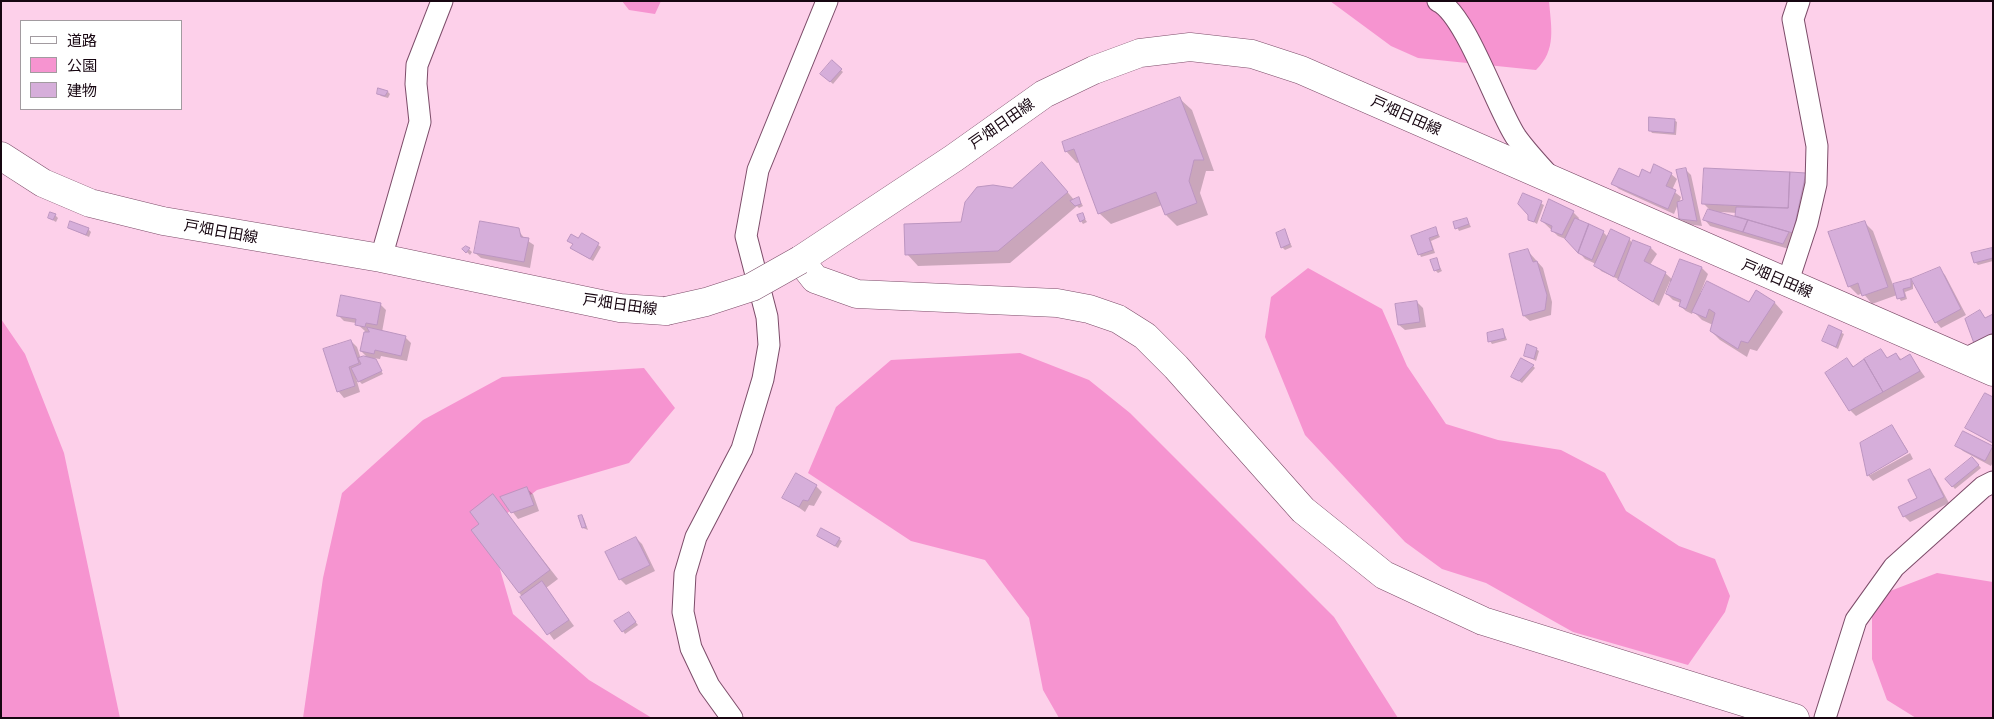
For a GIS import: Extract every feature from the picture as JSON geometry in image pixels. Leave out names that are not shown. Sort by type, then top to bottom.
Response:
[{"type":"main road","name":"戸畑日田線","points":[[1,156],[42,183],[90,203],[163,221],[381,258],[620,308],[666,311],[706,302],[752,286],[800,260],[954,158],[1044,94],[1094,70],[1140,53],[1190,47],[1252,54],[1301,70],[1787,284],[1901,331],[1993,372]]},
{"type":"main road","points":[[800,260],[815,279],[857,294],[1057,303],[1089,309],[1118,319],[1145,336],[1176,366],[1302,510],[1384,576],[1483,621],[1795,718]]},
{"type":"street","points":[[381,258],[420,122],[416,84],[417,65],[442,1]]},
{"type":"street","points":[[732,718],[709,686],[691,648],[683,612],[685,574],[696,537],[742,449],[763,379],[769,345],[767,317],[746,236],[758,170],[827,1]]},
{"type":"street","points":[[1438,1],[1453,14],[1491,83],[1516,136],[1553,180]]},
{"type":"street","points":[[1787,284],[1807,223],[1816,184],[1817,146],[1793,19],[1799,1]]},
{"type":"street","points":[[1963,360],[1993,345]]},
{"type":"street","points":[[1825,718],[1856,620],[1894,567],[1983,487],[1993,482]]},
{"type":"green space","points":[[622,1],[661,1],[655,14],[629,10]]},
{"type":"green space","points":[[1330,1],[1549,1],[1550,46],[1543,62],[1536,70],[1418,58],[1391,46]]},
{"type":"green space","points":[[1308,268],[1382,309],[1407,366],[1446,424],[1498,440],[1561,450],[1605,473],[1626,511],[1679,546],[1715,559],[1730,596],[1725,612],[1688,665],[1573,632],[1486,583],[1442,569],[1405,542],[1305,435],[1265,337],[1271,297]]},
{"type":"green space","points":[[1,319],[25,354],[64,453],[120,718],[1,718]]},
{"type":"green space","points":[[1020,353],[1089,380],[1130,413],[1334,617],[1398,718],[1059,718],[1043,690],[1029,618],[985,560],[911,541],[808,473],[836,407],[891,360]]},
{"type":"green space","points":[[644,368],[675,408],[629,463],[537,490],[488,528],[513,614],[589,680],[652,718],[303,718],[323,578],[342,493],[423,420],[502,377]]},
{"type":"green space","points":[[1937,573],[1993,582],[1993,718],[1916,718],[1887,700],[1872,659],[1872,598]]},
{"type":"building","points":[[832,60],[842,69],[830,82],[820,74]]},
{"type":"building","points":[[378,88],[388,91],[385,96],[377,94]]},
{"type":"building","points":[[1180,97],[1204,160],[1194,160],[1189,181],[1197,203],[1165,215],[1156,192],[1098,214],[1074,149],[1065,152],[1062,142]]},
{"type":"building","points":[[1649,117],[1675,119],[1674,133],[1649,131]]},
{"type":"building","points":[[1042,162],[1068,192],[998,251],[905,255],[904,224],[961,222],[965,202],[977,187],[993,185],[1012,188]]},
{"type":"building","points":[[1654,164],[1672,173],[1666,186],[1676,190],[1668,209],[1611,184],[1619,168],[1639,177],[1642,169],[1650,173]]},
{"type":"building","points":[[1686,168],[1697,221],[1679,219],[1677,202],[1683,200],[1676,170]]},
{"type":"building","points":[[1704,168],[1790,172],[1788,208],[1702,204]]},
{"type":"building","points":[[1790,172],[1806,173],[1793,233],[1735,216],[1736,207],[1788,208]]},
{"type":"building","points":[[1523,193],[1542,201],[1534,222],[1528,220],[1528,215],[1518,204]]},
{"type":"building","points":[[1079,197],[1081,204],[1075,206],[1070,201]]},
{"type":"building","points":[[1549,199],[1574,211],[1562,235],[1551,231],[1552,226],[1541,221]]},
{"type":"building","points":[[1708,209],[1748,220],[1743,232],[1703,220]]},
{"type":"building","points":[[50,212],[56,214],[53,220],[48,218]]},
{"type":"building","points":[[1083,213],[1085,219],[1080,222],[1077,215]]},
{"type":"building","points":[[1467,218],[1469,224],[1455,229],[1453,222]]},
{"type":"building","points":[[1575,218],[1589,224],[1578,253],[1565,239]]},
{"type":"building","points":[[1748,220],[1789,232],[1783,244],[1743,232]]},
{"type":"building","points":[[70,221],[89,228],[86,235],[68,228]]},
{"type":"building","points":[[480,221],[519,228],[521,237],[529,238],[524,262],[474,253]]},
{"type":"building","points":[[1865,221],[1888,287],[1862,296],[1858,283],[1848,287],[1828,232]]},
{"type":"building","points":[[1589,224],[1604,231],[1592,260],[1578,253]]},
{"type":"building","points":[[1436,227],[1438,235],[1429,238],[1433,250],[1418,255],[1411,236]]},
{"type":"building","points":[[1285,229],[1290,244],[1281,248],[1276,233]]},
{"type":"building","points":[[1611,229],[1630,238],[1614,277],[1594,266]]},
{"type":"building","points":[[582,233],[599,243],[590,259],[570,248],[573,244],[567,241],[571,234],[578,238]]},
{"type":"building","points":[[1633,240],[1651,247],[1644,261],[1666,272],[1653,302],[1618,280]]},
{"type":"building","points":[[466,246],[470,248],[466,253],[462,249]]},
{"type":"building","points":[[1992,248],[1993,258],[1974,263],[1971,253]]},
{"type":"building","points":[[1528,249],[1533,262],[1537,261],[1547,295],[1545,310],[1523,316],[1509,254]]},
{"type":"building","points":[[1437,258],[1440,269],[1434,271],[1430,260]]},
{"type":"building","points":[[1680,259],[1702,267],[1686,309],[1679,306],[1681,300],[1666,294]]},
{"type":"building","points":[[1940,267],[1961,309],[1935,323],[1911,279]]},
{"type":"building","points":[[1911,279],[1911,287],[1903,289],[1905,297],[1897,299],[1893,284]]},
{"type":"building","points":[[1707,281],[1749,302],[1756,290],[1775,302],[1748,343],[1741,341],[1738,349],[1710,331],[1715,313],[1709,309],[1706,318],[1692,312]]},
{"type":"building","points":[[341,295],[381,303],[377,325],[366,323],[365,327],[355,325],[356,319],[337,316]]},
{"type":"building","points":[[1417,301],[1420,322],[1398,325],[1395,304]]},
{"type":"building","points":[[1980,310],[1985,318],[1993,314],[1993,337],[1975,346],[1965,319]]},
{"type":"building","points":[[1829,325],[1842,331],[1836,347],[1822,341]]},
{"type":"building","points":[[367,327],[406,336],[401,356],[375,350],[374,354],[360,351],[364,332],[369,332]]},
{"type":"building","points":[[1503,329],[1505,338],[1488,342],[1487,333]]},
{"type":"building","points":[[351,340],[359,363],[349,367],[355,386],[337,392],[323,349]]},
{"type":"building","points":[[1527,344],[1537,348],[1534,359],[1524,356]]},
{"type":"building","points":[[1881,349],[1887,358],[1896,353],[1900,360],[1910,354],[1920,371],[1883,392],[1864,359]]},
{"type":"building","points":[[364,356],[376,359],[382,371],[358,382],[351,368],[361,364],[358,358]]},
{"type":"building","points":[[1521,358],[1534,365],[1519,381],[1511,377]]},
{"type":"building","points":[[1847,358],[1853,367],[1864,359],[1883,392],[1849,411],[1825,373]]},
{"type":"building","points":[[1985,393],[1993,397],[1993,443],[1965,428]]},
{"type":"building","points":[[1892,425],[1908,452],[1867,476],[1860,443]]},
{"type":"building","points":[[1963,431],[1993,446],[1985,461],[1955,446]]},
{"type":"building","points":[[1972,457],[1979,465],[1952,487],[1945,479]]},
{"type":"building","points":[[1930,469],[1944,497],[1903,517],[1898,507],[1917,498],[1908,480]]},
{"type":"building","points":[[796,473],[817,485],[808,501],[803,500],[799,507],[782,498]]},
{"type":"building","points":[[527,487],[534,505],[511,513],[500,497]]},
{"type":"building","points":[[493,494],[550,570],[519,593],[471,530],[479,524],[470,512]]},
{"type":"building","points":[[582,515],[586,527],[582,528],[578,516]]},
{"type":"building","points":[[821,528],[840,538],[835,546],[817,536]]},
{"type":"building","points":[[636,537],[650,565],[619,580],[605,552]]},
{"type":"building","points":[[542,581],[569,620],[547,635],[520,597]]},
{"type":"building","points":[[629,612],[636,622],[622,632],[614,621]]}]
